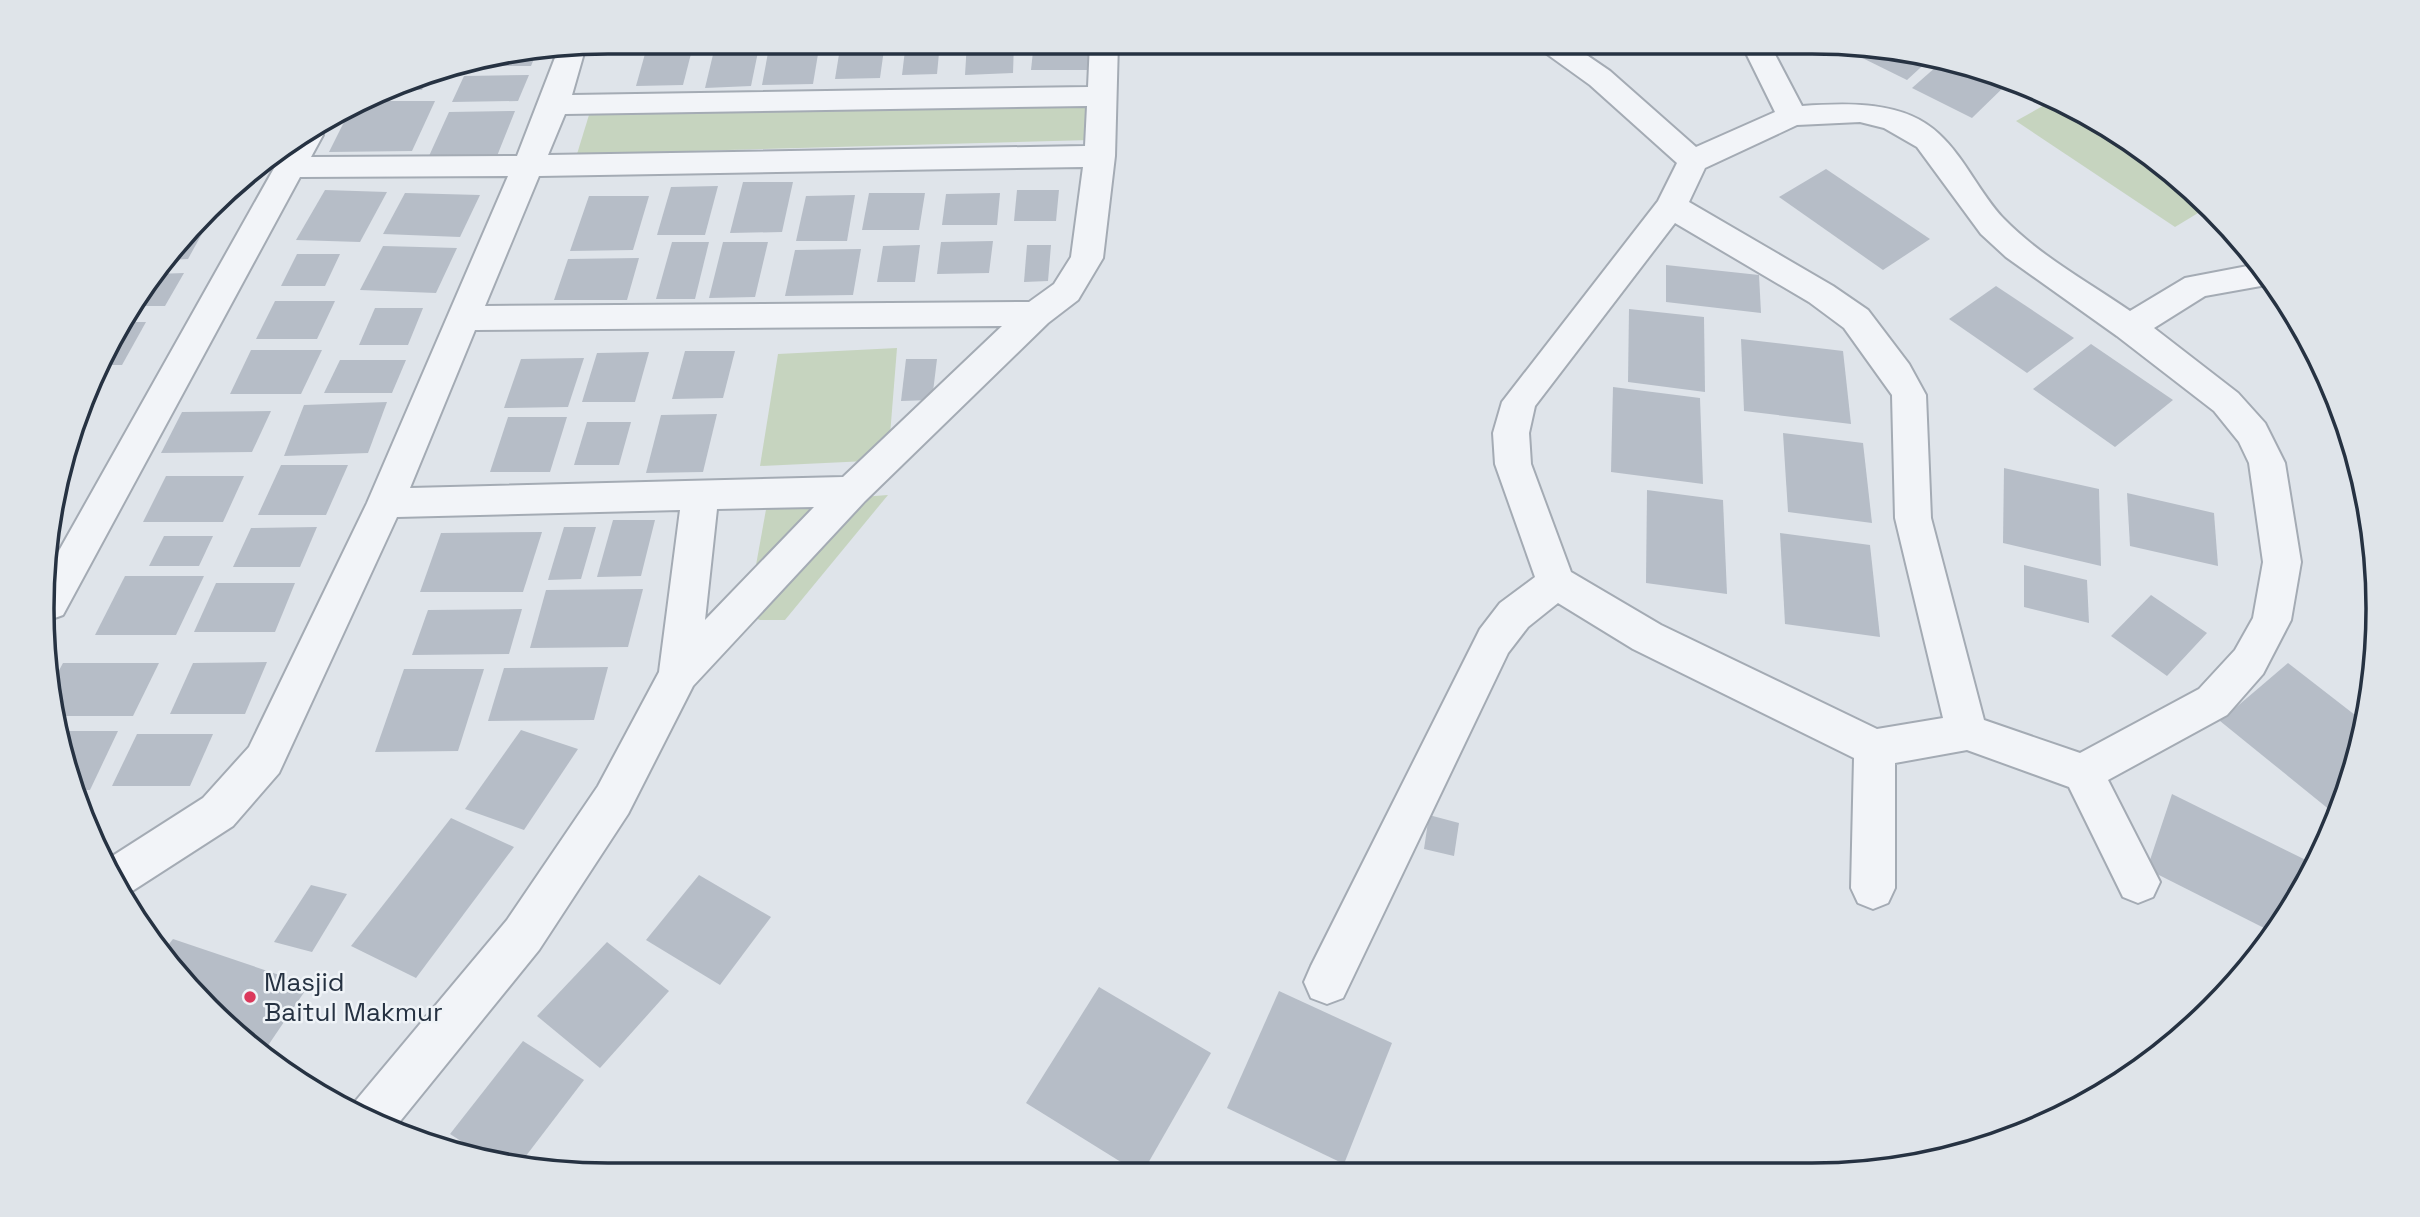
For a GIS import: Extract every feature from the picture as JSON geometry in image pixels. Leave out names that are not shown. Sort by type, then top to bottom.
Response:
[{"type":"street","points":[[377,1112],[523,935],[613,800],[679,674],[852,491],[1036,314],[1066,292],[1087,258],[1101,156],[1104,54]]},
{"type":"street","points":[[1566,54],[1600,78],[1693,161]]},
{"type":"street","points":[[1761,54],[1792,116]]},
{"type":"street","points":[[122,874],[218,812],[264,760],[385,503],[554,105],[571,55]]},
{"type":"street","points":[[554,105],[1103,96]]},
{"type":"street","points":[[2083,773],[2213,702],[2249,662],[2273,620],[2282,562],[2267,463],[2252,433],[2226,402],[2129,327],[2017,249],[1992,226],[1928,140],[1894,121],[1860,112],[1792,116],[1693,161],[1671,206],[1519,402],[1511,433],[1513,464],[1556,582],[1647,637],[1875,748],[1967,732],[2083,773],[2138,882]]},
{"type":"street","points":[[54,594],[302,148]]},
{"type":"street","points":[[292,167],[526,166],[1101,156]]},
{"type":"street","points":[[1671,206],[1856,319],[1898,373],[1909,395],[1913,518],[1967,732]]},
{"type":"street","points":[[2129,327],[2197,286],[2254,276]]},
{"type":"street","points":[[464,318],[1036,314]]},
{"type":"street","points":[[385,503],[852,491]]},
{"type":"street","points":[[679,674],[700,497]]},
{"type":"street","points":[[1327,982],[1494,641],[1514,615],[1556,582]]},
{"type":"street","points":[[1873,888],[1875,748]]},
{"type":"green space","points":[[1091,102],[1091,140],[577,154],[589,115]]},
{"type":"green space","points":[[2044,105],[2057,111],[2149,169],[2199,213],[2175,227],[2016,121]]},
{"type":"green space","points":[[897,348],[888,460],[760,466],[778,354]]},
{"type":"green space","points":[[888,495],[785,620],[760,620],[747,615],[767,504]]},
{"type":"building","points":[[645,54],[691,54],[683,85],[636,86]]},
{"type":"building","points":[[713,54],[758,54],[751,86],[705,88]]},
{"type":"building","points":[[768,54],[818,54],[813,84],[762,85]]},
{"type":"building","points":[[839,54],[883,54],[880,78],[835,79]]},
{"type":"building","points":[[905,54],[939,54],[937,74],[902,75]]},
{"type":"building","points":[[966,54],[1014,54],[1013,73],[965,75]]},
{"type":"building","points":[[1033,54],[1090,54],[1089,70],[1031,70]]},
{"type":"building","points":[[1859,56],[1923,66],[1907,80]]},
{"type":"building","points":[[534,59],[531,66],[496,66]]},
{"type":"building","points":[[1934,68],[2002,88],[1972,118],[1912,88]]},
{"type":"building","points":[[529,75],[518,101],[452,102],[464,76]]},
{"type":"building","points":[[385,101],[435,101],[412,151],[329,152],[344,122],[363,111]]},
{"type":"building","points":[[515,111],[497,156],[429,156],[449,112]]},
{"type":"building","points":[[1826,169],[1930,239],[1883,270],[1779,197]]},
{"type":"building","points":[[743,182],[793,182],[782,232],[730,233]]},
{"type":"building","points":[[718,186],[705,235],[657,235],[671,187]]},
{"type":"building","points":[[325,190],[387,192],[360,242],[296,240]]},
{"type":"building","points":[[1017,190],[1059,190],[1056,221],[1014,221]]},
{"type":"building","points":[[405,193],[480,195],[460,237],[383,234]]},
{"type":"building","points":[[869,193],[925,193],[919,230],[862,230]]},
{"type":"building","points":[[1000,193],[997,225],[942,225],[946,194]]},
{"type":"building","points":[[855,195],[847,241],[796,241],[806,196]]},
{"type":"building","points":[[589,196],[649,196],[633,250],[570,251]]},
{"type":"building","points":[[203,231],[188,259],[178,260]]},
{"type":"building","points":[[993,241],[989,273],[937,274],[941,242]]},
{"type":"building","points":[[672,242],[709,242],[695,299],[656,299]]},
{"type":"building","points":[[723,242],[768,242],[755,297],[709,298]]},
{"type":"building","points":[[920,245],[915,282],[877,282],[883,246]]},
{"type":"building","points":[[1027,245],[1051,245],[1048,281],[1024,282]]},
{"type":"building","points":[[383,246],[457,248],[436,293],[360,290]]},
{"type":"building","points":[[861,249],[853,295],[785,296],[795,250]]},
{"type":"building","points":[[297,254],[340,254],[325,286],[281,286]]},
{"type":"building","points":[[639,258],[627,300],[554,300],[568,259]]},
{"type":"building","points":[[1666,265],[1759,275],[1761,313],[1666,302]]},
{"type":"building","points":[[184,273],[165,306],[145,306],[148,301],[167,274]]},
{"type":"building","points":[[1996,286],[2074,338],[2027,373],[1949,319]]},
{"type":"building","points":[[275,301],[335,301],[317,339],[256,339]]},
{"type":"building","points":[[375,308],[423,308],[408,345],[359,345]]},
{"type":"building","points":[[1629,309],[1704,317],[1705,392],[1628,382]]},
{"type":"building","points":[[135,322],[146,322],[122,365],[110,365]]},
{"type":"building","points":[[1741,339],[1843,351],[1851,424],[1744,411]]},
{"type":"building","points":[[2091,344],[2173,400],[2115,447],[2033,389]]},
{"type":"building","points":[[251,350],[322,350],[301,394],[230,394]]},
{"type":"building","points":[[685,351],[735,351],[723,398],[672,399]]},
{"type":"building","points":[[649,352],[635,402],[582,402],[597,353]]},
{"type":"building","points":[[584,358],[568,407],[504,408],[521,359]]},
{"type":"building","points":[[906,359],[937,359],[932,400],[901,401]]},
{"type":"building","points":[[340,360],[406,360],[392,393],[324,393]]},
{"type":"building","points":[[1613,387],[1700,398],[1703,484],[1611,472]]},
{"type":"building","points":[[387,402],[368,453],[284,456],[304,405]]},
{"type":"building","points":[[271,411],[252,452],[161,453],[182,412]]},
{"type":"building","points":[[717,414],[703,472],[646,473],[661,415]]},
{"type":"building","points":[[508,417],[567,417],[550,472],[490,472]]},
{"type":"building","points":[[587,422],[631,422],[619,465],[574,465]]},
{"type":"building","points":[[1783,433],[1863,443],[1872,523],[1788,512]]},
{"type":"building","points":[[281,465],[348,465],[326,515],[258,515]]},
{"type":"building","points":[[2004,468],[2099,489],[2101,566],[2003,543]]},
{"type":"building","points":[[166,476],[244,476],[223,522],[143,522]]},
{"type":"building","points":[[1647,490],[1723,500],[1727,594],[1646,583]]},
{"type":"building","points":[[2127,493],[2214,513],[2218,566],[2130,546]]},
{"type":"building","points":[[613,520],[655,520],[641,576],[597,577]]},
{"type":"building","points":[[317,527],[300,567],[233,567],[251,528]]},
{"type":"building","points":[[564,527],[596,527],[581,579],[548,580]]},
{"type":"building","points":[[542,532],[523,592],[420,592],[441,533]]},
{"type":"building","points":[[1780,533],[1870,545],[1880,637],[1785,624]]},
{"type":"building","points":[[164,536],[213,536],[199,566],[149,566]]},
{"type":"building","points":[[2024,565],[2087,580],[2089,623],[2024,607]]},
{"type":"building","points":[[125,576],[204,576],[176,635],[95,635]]},
{"type":"building","points":[[216,583],[295,583],[275,632],[194,632]]},
{"type":"building","points":[[643,589],[628,647],[530,648],[546,590]]},
{"type":"building","points":[[2151,595],[2207,633],[2167,676],[2111,636]]},
{"type":"building","points":[[522,609],[509,654],[412,655],[428,610]]},
{"type":"building","points":[[267,662],[245,714],[170,714],[193,663]]},
{"type":"building","points":[[63,663],[159,663],[133,716],[65,716],[58,672]]},
{"type":"building","points":[[2288,663],[2355,715],[2347,752],[2328,809],[2220,721]]},
{"type":"building","points":[[608,667],[594,720],[488,721],[504,668]]},
{"type":"building","points":[[404,669],[484,669],[458,751],[375,752]]},
{"type":"building","points":[[521,730],[578,749],[524,830],[465,809]]},
{"type":"building","points":[[68,731],[118,731],[90,790],[85,790]]},
{"type":"building","points":[[137,734],[213,734],[190,786],[112,786]]},
{"type":"building","points":[[2172,794],[2306,860],[2264,928],[2147,869]]},
{"type":"building","points":[[1429,815],[1459,823],[1454,856],[1424,849]]},
{"type":"building","points":[[451,818],[514,847],[416,978],[351,946]]},
{"type":"building","points":[[699,875],[771,917],[720,985],[646,940]]},
{"type":"building","points":[[311,885],[347,894],[312,952],[274,942]]},
{"type":"building","name":"Masjid Baitul Makmur","points":[[173,939],[309,985],[268,1046],[217,1000],[168,945]]},
{"type":"building","points":[[607,942],[669,991],[600,1068],[537,1016]]},
{"type":"building","points":[[1099,987],[1211,1053],[1148,1163],[1123,1163],[1026,1103]]},
{"type":"building","points":[[1279,991],[1392,1043],[1344,1163],[1227,1108]]},
{"type":"building","points":[[523,1041],[584,1080],[526,1156],[466,1144],[450,1134]]},
{"type":"place","name":"Masjid Baitul Makmur","points":[[250,997]]}]
